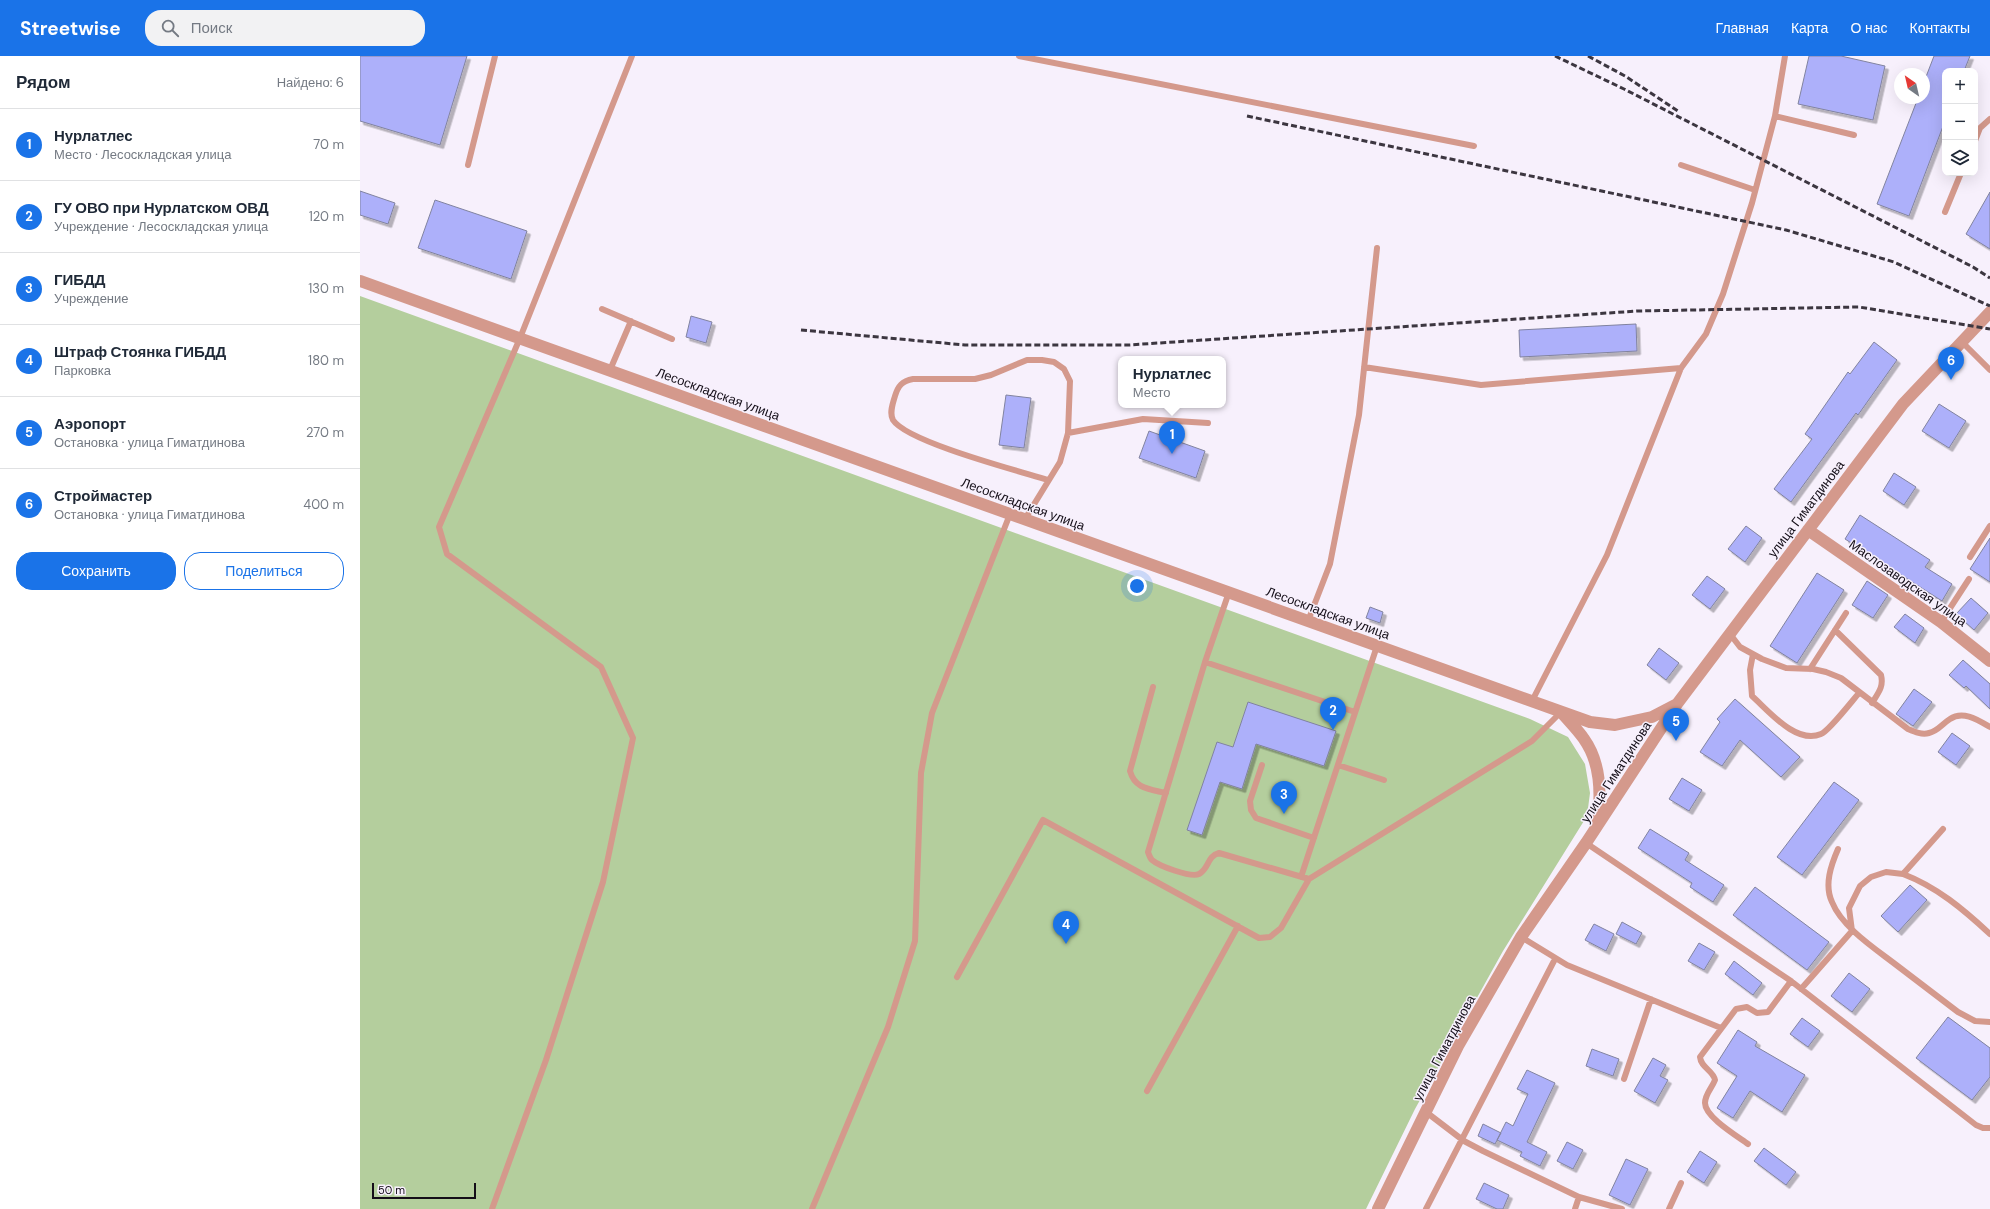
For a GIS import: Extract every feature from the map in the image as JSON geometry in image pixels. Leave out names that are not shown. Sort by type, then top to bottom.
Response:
[{"type":"street","name":"Лесоскладская улица","points":[[360,281],[1590,722],[1615,725],[1652,718],[1677,704]]},
{"type":"street","name":"улица Гиматдинова","points":[[1378,1209],[1458,1046],[1521,937],[1586,843],[1677,704],[1903,404],[1990,312]]},
{"type":"street","name":"Маслозаводская улица","points":[[1808,530],[1941,622],[1990,661]]},
{"type":"street","points":[[1561,712],[1585,740],[1597,768],[1601,793],[1598,824]]},
{"type":"lane","points":[[468,165],[495,56]]},
{"type":"lane","points":[[492,1209],[546,1060],[604,882],[633,738],[601,668],[447,554],[439,527],[520,338],[632,56]]},
{"type":"lane","points":[[1019,56],[1474,146]]},
{"type":"lane","points":[[1532,701],[1607,555],[1681,368],[1706,334],[1723,294],[1755,190],[1775,116],[1785,56]]},
{"type":"lane","points":[[1775,116],[1854,135]]},
{"type":"lane","points":[[1975,140],[1980,128],[1990,119]]},
{"type":"lane","points":[[1681,165],[1755,190]]},
{"type":"lane","points":[[1945,212],[1960,176]]},
{"type":"lane","points":[[1308,621],[1330,564],[1359,415],[1377,248]]},
{"type":"lane","points":[[602,309],[672,339]]},
{"type":"lane","points":[[610,370],[631,321]]},
{"type":"lane","points":[[1962,342],[1990,370]]},
{"type":"lane","points":[[1025,519],[1062,458],[1068,433],[1070,382],[1064,369],[1054,362],[1027,360],[991,375],[975,379],[905,380],[900,384],[896,391],[891,414],[893,420],[905,429],[929,443],[1048,480]]},
{"type":"lane","points":[[1364,367],[1481,385],[1681,368]]},
{"type":"lane","points":[[1068,433],[1143,419],[1208,423]]},
{"type":"lane","points":[[812,1209],[888,1027],[915,941],[922,772],[932,713],[1010,514]]},
{"type":"lane","points":[[1970,557],[1990,526]]},
{"type":"lane","points":[[1941,622],[1969,579]]},
{"type":"lane","points":[[1229,592],[1205,662],[1148,852],[1152,860],[1191,876],[1195,876],[1205,870],[1211,858],[1219,853],[1309,879]]},
{"type":"lane","points":[[1810,669],[1846,613]]},
{"type":"lane","points":[[1835,630],[1881,675],[1881,688],[1872,702]]},
{"type":"lane","points":[[1730,634],[1740,647],[1762,659],[1786,668],[1810,669],[1826,672],[1841,678],[1908,729],[1921,734],[1929,733],[1939,728],[1950,719],[1959,716],[1968,716],[1979,720],[1990,727]]},
{"type":"lane","points":[[1301,877],[1377,646]]},
{"type":"lane","points":[[1753,654],[1750,670],[1752,696],[1790,730],[1798,734],[1809,736],[1822,734],[1859,693]]},
{"type":"lane","points":[[1205,662],[1355,712]]},
{"type":"lane","points":[[1153,687],[1130,771],[1132,779],[1137,785],[1166,793]]},
{"type":"lane","points":[[957,977],[1043,820],[1259,938],[1270,937],[1276,934],[1281,928],[1309,879],[1532,741],[1561,712]]},
{"type":"lane","points":[[1262,765],[1250,801],[1251,810],[1256,818],[1314,838]]},
{"type":"lane","points":[[1338,765],[1384,780]]},
{"type":"lane","points":[[1903,874],[1943,829]]},
{"type":"lane","points":[[1586,843],[1791,981],[1976,1125],[1983,1128],[1990,1128]]},
{"type":"lane","points":[[1838,849],[1832,863],[1829,876],[1829,890],[1832,902],[1852,931],[1958,1012],[1975,1021],[1990,1022]]},
{"type":"lane","points":[[1801,989],[1852,931],[1849,908],[1860,886],[1871,877],[1886,872],[1903,874],[1922,881],[1946,896],[1990,934]]},
{"type":"lane","points":[[1147,1091],[1238,926]]},
{"type":"lane","points":[[1521,937],[1555,959],[1721,1028]]},
{"type":"lane","points":[[1426,1209],[1555,959]]},
{"type":"lane","points":[[1748,1144],[1708,1112],[1705,1104],[1707,1092],[1715,1080],[1714,1076],[1703,1066],[1700,1057],[1736,1008],[1747,1006],[1758,1013],[1762,1014],[1768,1012],[1791,981]]},
{"type":"lane","points":[[1624,1079],[1650,999]]},
{"type":"lane","points":[[1426,1112],[1463,1139],[1579,1197],[1622,1209]]},
{"type":"lane","points":[[1669,1209],[1681,1183]]},
{"type":"lane","points":[[1575,1209],[1579,1197]]},
{"type":"green space","points":[[360,296],[1530,719],[1568,737],[1585,764],[1590,793],[1587,816],[1503,951],[1415,1109],[1366,1209],[360,1209]]},
{"type":"building","points":[[360,56],[467,56],[440,145],[360,121]]},
{"type":"building","points":[[1809,56],[1841,56],[1885,66],[1873,120],[1798,104]]},
{"type":"building","points":[[1934,56],[1970,56],[1965,68],[1942,68],[1942,129],[1909,216],[1877,204],[1916,104],[1930,104],[1929,68]]},
{"type":"building","points":[[360,191],[395,203],[388,224],[360,215]]},
{"type":"building","points":[[1990,192],[1990,249],[1966,234]]},
{"type":"building","points":[[435,200],[527,231],[511,279],[418,248]]},
{"type":"building","points":[[691,316],[712,322],[706,343],[686,337]]},
{"type":"building","points":[[1636,324],[1637,351],[1520,357],[1519,330]]},
{"type":"building","points":[[1874,342],[1897,360],[1858,415],[1856,413],[1791,502],[1774,489],[1812,439],[1805,434],[1848,372],[1850,374]]},
{"type":"building","points":[[1006,395],[1031,398],[1024,448],[999,445]]},
{"type":"building","points":[[1939,404],[1966,421],[1949,448],[1922,431]]},
{"type":"building","points":[[1149,431],[1205,451],[1196,478],[1139,458]]},
{"type":"building","points":[[1894,473],[1916,487],[1904,505],[1883,491]]},
{"type":"building","points":[[1860,515],[1930,560],[1925,567],[1952,584],[1942,601],[1845,539]]},
{"type":"building","points":[[1746,526],[1762,538],[1745,562],[1728,549]]},
{"type":"building","points":[[1990,538],[1990,582],[1970,569]]},
{"type":"building","points":[[1817,573],[1844,590],[1797,663],[1770,646]]},
{"type":"building","points":[[1707,576],[1725,589],[1710,609],[1692,595]]},
{"type":"building","points":[[1867,581],[1888,595],[1873,618],[1852,605]]},
{"type":"building","points":[[1971,598],[1988,613],[1974,630],[1956,614]]},
{"type":"building","points":[[1370,607],[1383,612],[1380,623],[1366,618]]},
{"type":"building","points":[[1905,614],[1924,628],[1915,643],[1894,627]]},
{"type":"building","points":[[1659,648],[1679,663],[1666,680],[1647,665]]},
{"type":"building","points":[[1963,660],[1990,684],[1990,709],[1966,686],[1964,688],[1949,675]]},
{"type":"building","points":[[1914,689],[1932,702],[1913,726],[1896,714]]},
{"type":"building","points":[[1735,699],[1800,757],[1781,777],[1740,740],[1722,766],[1700,752],[1720,722],[1717,719]]},
{"type":"building","points":[[1248,702],[1336,731],[1324,766],[1256,744],[1242,789],[1220,782],[1202,835],[1187,830],[1217,742],[1233,747]]},
{"type":"building","points":[[1952,733],[1970,746],[1956,765],[1938,752]]},
{"type":"building","points":[[1682,778],[1702,790],[1689,811],[1669,799]]},
{"type":"building","points":[[1834,782],[1859,800],[1802,875],[1777,857]]},
{"type":"building","points":[[1650,829],[1689,853],[1685,860],[1724,885],[1713,902],[1690,887],[1692,883],[1638,848]]},
{"type":"building","points":[[1910,885],[1927,900],[1898,932],[1881,916]]},
{"type":"building","points":[[1755,887],[1829,942],[1807,970],[1733,915]]},
{"type":"building","points":[[1622,922],[1642,933],[1636,944],[1616,934]]},
{"type":"building","points":[[1594,924],[1614,934],[1606,951],[1585,940]]},
{"type":"building","points":[[1699,943],[1715,952],[1704,970],[1688,961]]},
{"type":"building","points":[[1734,961],[1762,983],[1753,995],[1725,974]]},
{"type":"building","points":[[1849,973],[1870,989],[1852,1012],[1831,996]]},
{"type":"building","points":[[1948,1017],[1990,1048],[1990,1077],[1972,1100],[1916,1058]]},
{"type":"building","points":[[1802,1018],[1820,1031],[1808,1047],[1790,1034]]},
{"type":"building","points":[[1738,1030],[1757,1042],[1755,1046],[1805,1075],[1782,1112],[1750,1091],[1733,1118],[1717,1108],[1737,1076],[1717,1063]]},
{"type":"building","points":[[1592,1049],[1619,1059],[1613,1076],[1586,1066]]},
{"type":"building","points":[[1653,1058],[1666,1065],[1660,1076],[1668,1080],[1655,1103],[1634,1091]]},
{"type":"building","points":[[1527,1070],[1555,1083],[1527,1142],[1547,1152],[1540,1166],[1520,1156],[1522,1152],[1497,1140],[1506,1122],[1513,1126],[1528,1094],[1517,1089]]},
{"type":"building","points":[[1483,1124],[1501,1133],[1495,1144],[1478,1136]]},
{"type":"building","points":[[1567,1142],[1583,1150],[1573,1169],[1557,1161]]},
{"type":"building","points":[[1764,1148],[1796,1172],[1786,1185],[1754,1161]]},
{"type":"building","points":[[1700,1151],[1717,1162],[1704,1183],[1687,1172]]},
{"type":"building","points":[[1626,1159],[1648,1169],[1630,1205],[1609,1195]]},
{"type":"building","points":[[1484,1183],[1509,1195],[1503,1209],[1497,1209],[1476,1199]]},
{"type":"railway","points":[[1555,56],[1624,89],[1973,267],[1990,278]]},
{"type":"railway","points":[[1588,56],[1625,76],[1678,111]]},
{"type":"railway","points":[[1247,116],[1786,230],[1894,262],[1990,306]]},
{"type":"railway","points":[[801,330],[965,345],[1129,345],[1638,311],[1859,307],[1990,329]]},
{"type":"place","name":"Строймастер","points":[[1951,380]]},
{"type":"place","name":"Нурлатлес","points":[[1172,454]]},
{"type":"place","name":"ГУ ОВО при Нурлатском ОВД","points":[[1333,730]]},
{"type":"place","name":"Аэропорт","points":[[1676,741]]},
{"type":"place","name":"ГИБДД","points":[[1284,814]]},
{"type":"place","name":"Штраф Стоянка ГИБДД","points":[[1066,944]]}]
